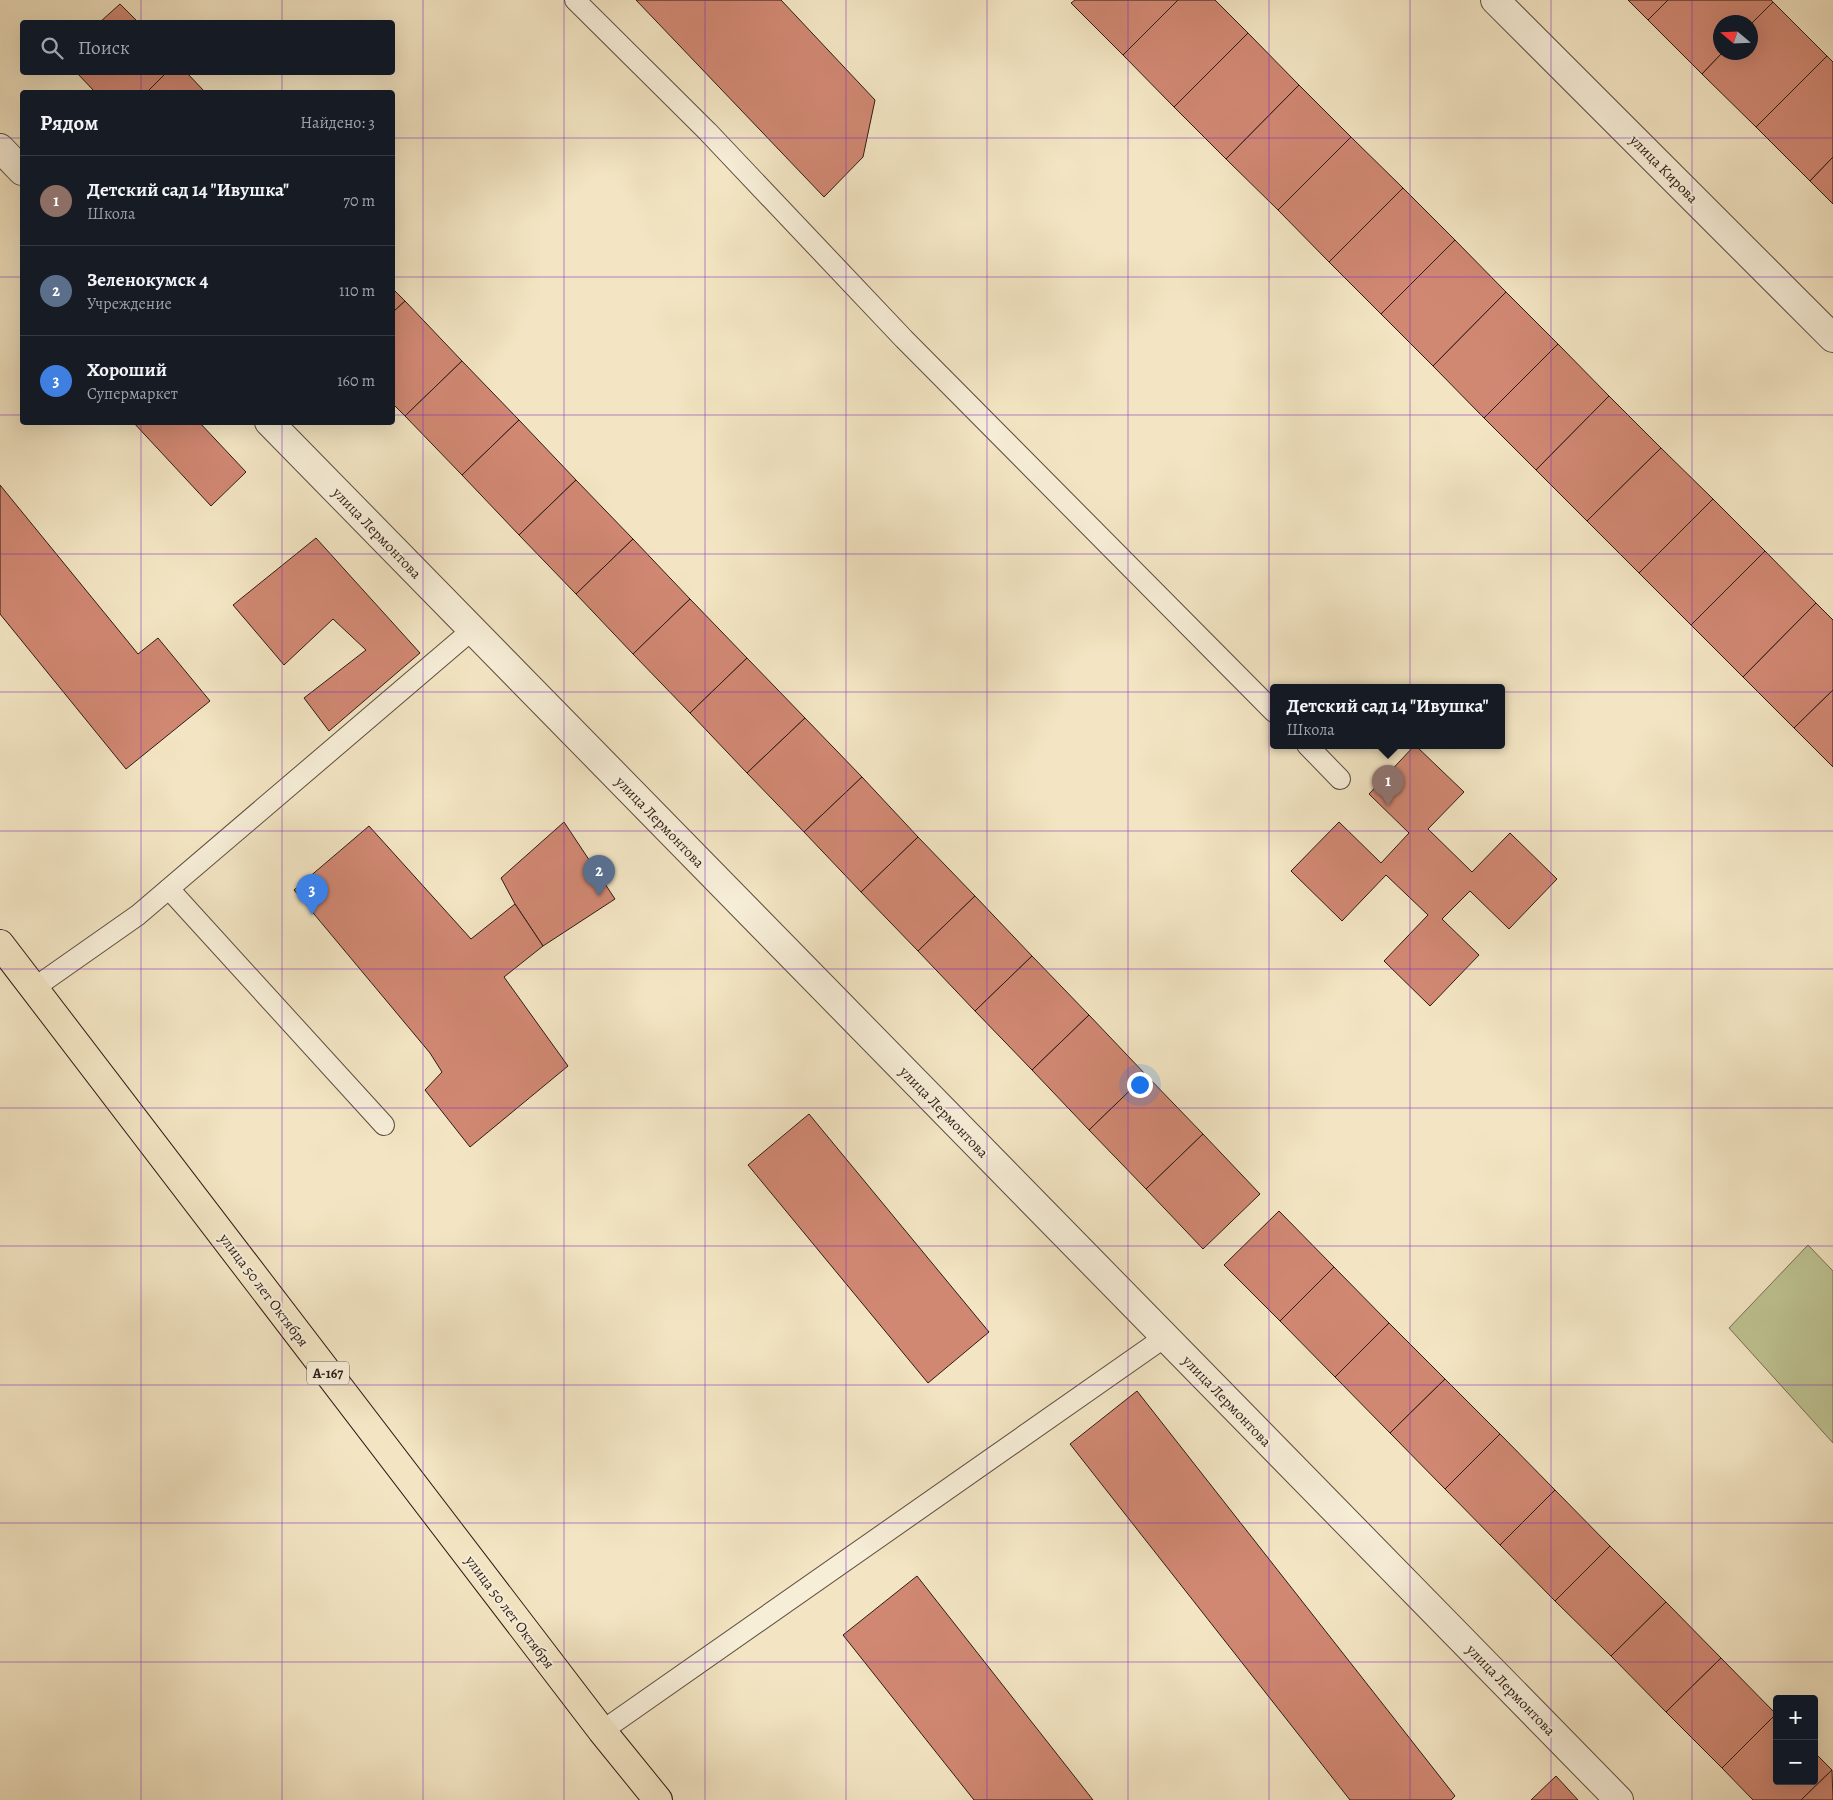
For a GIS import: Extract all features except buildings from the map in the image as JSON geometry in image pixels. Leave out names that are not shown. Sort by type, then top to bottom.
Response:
[{"type":"highway","name":"улица 50 лет Октября","points":[[0,944],[602,1732],[658,1800]]},
{"type":"street","name":"улица Кирова","points":[[1495,0],[1833,338]]},
{"type":"street","points":[[0,148],[20,169]]},
{"type":"street","name":"улица Лермонтова","points":[[272,425],[1619,1800]]},
{"type":"lane","points":[[575,0],[708,132],[904,339],[1270,708]]},
{"type":"lane","points":[[34,988],[138,915],[472,630]]},
{"type":"lane","points":[[1311,749],[1340,778]]},
{"type":"lane","points":[[168,889],[384,1125]]},
{"type":"lane","points":[[602,1732],[1165,1337]]},
{"type":"green space","points":[[1808,1245],[1833,1271],[1833,1443],[1729,1328]]},
{"type":"place","name":"Детский сад 14 \"Ивушка\"","points":[[1388,806]]},
{"type":"place","name":"Зеленокумск 4","points":[[599,896]]},
{"type":"place","name":"Хороший","points":[[312,915]]}]
